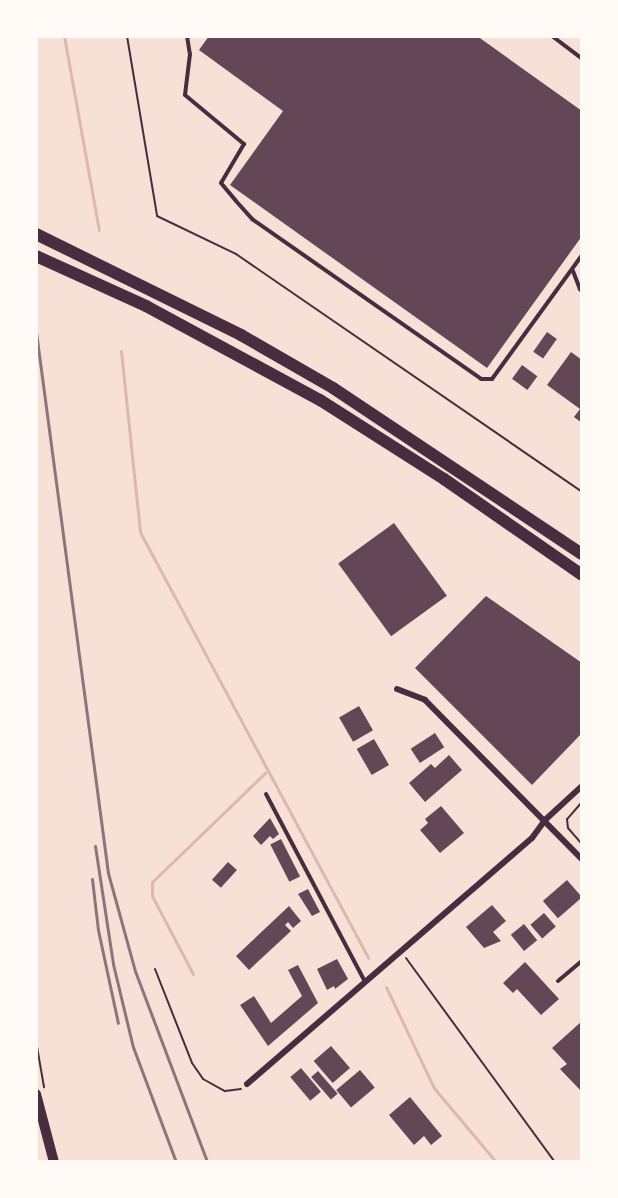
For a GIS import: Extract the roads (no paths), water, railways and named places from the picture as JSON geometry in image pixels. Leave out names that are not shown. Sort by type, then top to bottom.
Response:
[{"type":"highway","points":[[36,234],[241,335],[324,383],[457,468],[582,554]]},
{"type":"highway","points":[[37,256],[146,306],[320,400],[582,574]]},
{"type":"main road","points":[[36,1094],[54,1162]]},
{"type":"street","points":[[398,689],[425,700],[582,859]]},
{"type":"street","points":[[247,1084],[532,838],[545,820],[582,786]]},
{"type":"lane","points":[[187,36],[190,54],[185,95],[244,144],[221,183],[236,201],[252,219],[481,380],[492,380],[573,272],[582,255]]},
{"type":"lane","points":[[555,37],[582,59]]},
{"type":"lane","points":[[573,272],[581,290]]},
{"type":"lane","points":[[266,794],[365,982]]},
{"type":"lane","points":[[558,981],[582,961]]},
{"type":"waterway","points":[[64,36],[99,230]]},
{"type":"waterway","points":[[121,351],[140,532],[368,958]]},
{"type":"waterway","points":[[193,974],[152,896],[152,882],[266,772]]},
{"type":"waterway","points":[[386,987],[434,1088],[496,1162]]},
{"type":"railway","points":[[36,332],[108,873],[135,971],[207,1162]]},
{"type":"railway","points":[[95,846],[113,964],[133,1047],[176,1162]]},
{"type":"railway","points":[[92,879],[98,930],[118,1023]]}]
